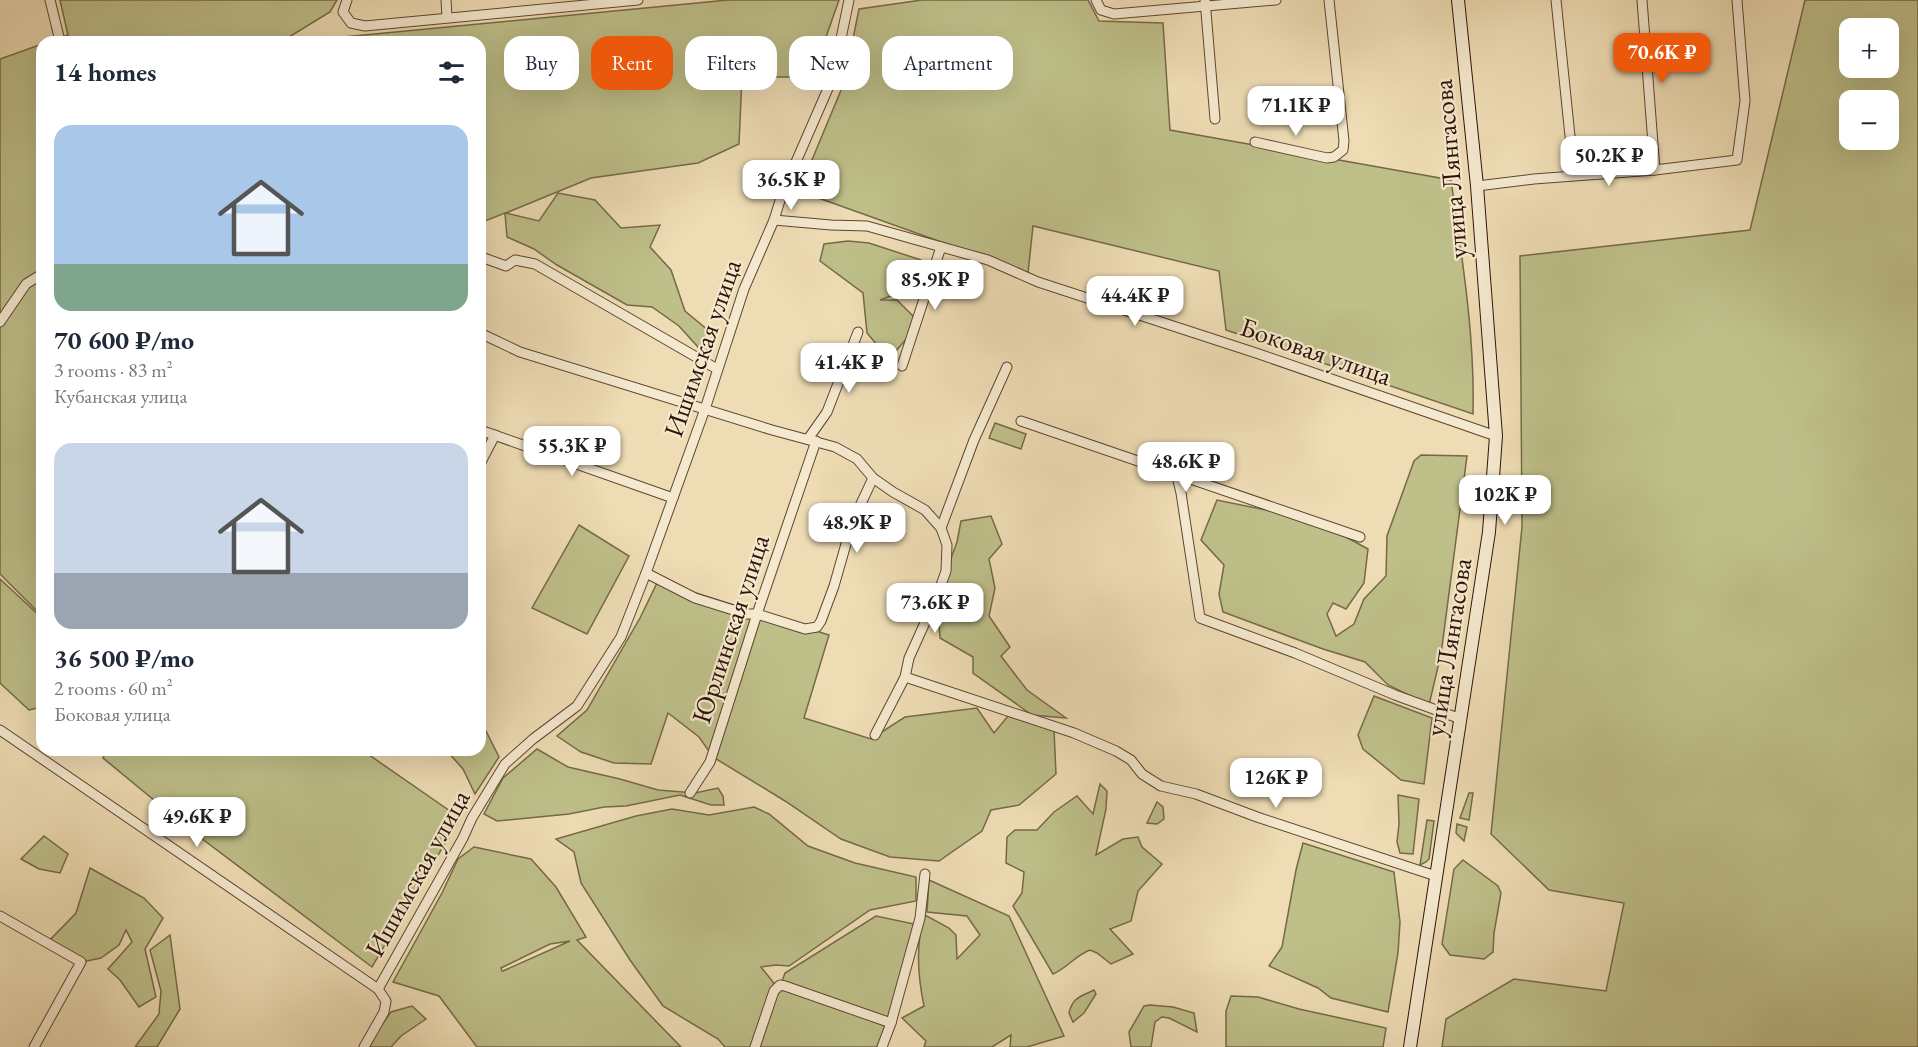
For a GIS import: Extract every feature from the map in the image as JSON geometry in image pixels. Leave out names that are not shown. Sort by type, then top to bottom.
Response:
[{"type":"main road","name":"улица Лянгасова","points":[[1410,1047],[1490,532],[1496,436],[1477,186],[1458,0]]},
{"type":"street","points":[[50,0],[59,36]]},
{"type":"street","points":[[347,0],[343,12],[351,23],[365,26],[561,3],[638,0]]},
{"type":"street","points":[[446,0],[447,17]]},
{"type":"street","points":[[1096,0],[1101,10],[1114,14],[1205,3],[1276,0]]},
{"type":"street","points":[[1255,142],[1327,158],[1340,155],[1343,150],[1344,141],[1329,0]]},
{"type":"street","points":[[1556,0],[1574,175]]},
{"type":"street","points":[[1642,0],[1655,170]]},
{"type":"street","points":[[1477,186],[1737,160],[1745,101],[1737,0]]},
{"type":"street","name":"Ишимская улица","points":[[378,988],[464,838],[472,818],[505,764],[533,739],[577,706],[621,637],[705,409],[744,289],[833,77],[848,3]]},
{"type":"street","points":[[1205,3],[1215,119]]},
{"type":"street","name":"Боковая улица","points":[[774,220],[867,226],[988,260],[1038,282],[1234,346],[1496,436]]},
{"type":"street","points":[[902,366],[941,247]]},
{"type":"street","points":[[486,259],[506,266],[515,260],[535,264],[717,369]]},
{"type":"street","points":[[0,322],[26,284],[36,278]]},
{"type":"street","name":"Юрлинская улица","points":[[690,793],[710,762],[812,440],[827,412],[858,332]]},
{"type":"street","points":[[486,336],[520,352],[771,430],[835,447],[857,459],[873,478],[925,510],[941,528],[947,545],[946,571],[909,658],[905,677],[875,735]]},
{"type":"street","points":[[941,528],[974,440],[1007,367]]},
{"type":"street","points":[[1021,422],[1360,537]]},
{"type":"street","points":[[486,432],[673,498]]},
{"type":"street","points":[[486,452],[495,435]]},
{"type":"street","points":[[1177,476],[1200,618],[1461,719]]},
{"type":"street","points":[[646,573],[695,598],[746,614],[758,614],[805,630],[817,627],[834,586],[852,523],[873,478]]},
{"type":"street","points":[[905,677],[1074,733],[1131,760],[1142,774],[1161,786],[1196,794],[1257,817],[1436,876]]},
{"type":"street","points":[[0,730],[36,755]]},
{"type":"street","points":[[38,756],[378,988],[386,1001],[384,1012],[364,1047]]},
{"type":"street","points":[[882,1047],[891,1023],[920,918],[925,874]]},
{"type":"street","points":[[0,916],[81,963],[34,1047]]},
{"type":"street","points":[[755,1047],[777,987],[785,986],[891,1023]]},
{"type":"green space","points":[[60,0],[337,0],[330,12],[291,36],[65,36],[68,35]]},
{"type":"green space","points":[[728,0],[839,0],[826,36],[789,36],[789,77],[777,77],[777,36],[685,36],[685,90],[741,90],[739,144],[698,163],[591,178],[506,213],[539,221],[558,193],[595,200],[621,228],[660,225],[650,247],[671,270],[685,311],[715,336],[707,357],[679,326],[652,307],[627,305],[557,265],[534,249],[507,237],[505,213],[486,221],[486,36],[354,36]]},
{"type":"green space","points":[[922,0],[1088,0],[1099,21],[1163,23],[1170,130],[1451,180],[1470,326],[1473,414],[1226,330],[1219,271],[1033,226],[1028,273],[799,191],[841,90],[870,90],[870,36],[854,36],[859,9]]},
{"type":"green space","points":[[1805,0],[1918,0],[1918,1047],[1442,1047],[1446,1019],[1514,979],[1606,991],[1624,903],[1549,890],[1491,834],[1522,527],[1520,256],[1750,230]]},
{"type":"green space","points":[[36,46],[36,610],[0,574],[0,59]]},
{"type":"green space","points":[[848,241],[869,243],[921,260],[914,288],[880,300],[897,300],[920,323],[889,359],[867,333],[863,293],[820,261],[824,244]]},
{"type":"green space","points":[[995,423],[1026,434],[1021,449],[989,438]]},
{"type":"green space","points":[[1421,455],[1467,456],[1441,654],[1429,705],[1388,685],[1365,662],[1223,612],[1219,594],[1224,565],[1201,540],[1217,500],[1315,520],[1368,549],[1364,583],[1346,609],[1333,603],[1327,614],[1336,636],[1354,624],[1364,599],[1386,576],[1387,536],[1414,461]]},
{"type":"green space","points":[[991,516],[1002,544],[989,559],[995,588],[989,616],[1010,647],[1001,656],[1027,690],[1066,718],[1032,715],[973,673],[973,657],[940,638],[937,596],[957,542],[961,521]]},
{"type":"green space","points":[[579,525],[629,556],[587,634],[532,608]]},
{"type":"green space","points":[[0,579],[36,612],[36,708],[29,710],[0,683]]},
{"type":"green space","points":[[658,581],[829,635],[804,718],[871,739],[905,717],[977,708],[994,733],[1008,716],[1054,730],[1056,774],[1019,805],[991,810],[982,831],[939,861],[890,857],[841,839],[713,757],[699,737],[668,713],[651,764],[614,763],[581,752],[557,736],[587,710],[640,618]]},
{"type":"green space","points":[[1374,696],[1432,718],[1424,784],[1401,780],[1363,749],[1358,735]]},
{"type":"green space","points":[[486,731],[499,757],[475,794],[463,769],[451,756],[486,756]]},
{"type":"green space","points":[[537,749],[568,767],[658,790],[695,793],[718,788],[723,796],[724,805],[711,805],[680,795],[626,806],[497,821],[484,814],[503,778]]},
{"type":"green space","points":[[104,756],[371,756],[460,818],[372,967],[189,829],[103,758]]},
{"type":"green space","points":[[1100,784],[1107,791],[1106,809],[1096,855],[1123,839],[1138,837],[1142,847],[1162,864],[1138,891],[1131,921],[1110,929],[1133,954],[1111,964],[1090,950],[1053,974],[1013,906],[1022,893],[1024,872],[1006,863],[1007,837],[1015,830],[1037,830],[1054,812],[1077,796],[1093,814]]},
{"type":"green space","points":[[1469,793],[1473,793],[1469,820],[1460,818]]},
{"type":"green space","points":[[1398,795],[1419,799],[1413,854],[1400,853],[1397,842]]},
{"type":"green space","points":[[1157,802],[1163,807],[1164,819],[1157,824],[1147,823]]},
{"type":"green space","points":[[754,807],[769,814],[808,846],[855,863],[916,877],[916,901],[870,910],[789,966],[761,967],[777,987],[778,992],[785,973],[876,916],[914,924],[879,1047],[725,1047],[718,1039],[663,1006],[630,960],[581,883],[574,852],[556,839],[636,816],[672,809],[709,815]]},
{"type":"green space","points":[[1427,820],[1434,821],[1429,859],[1420,865]]},
{"type":"green space","points":[[1457,824],[1467,827],[1464,841],[1456,833]]},
{"type":"green space","points":[[44,836],[68,854],[60,873],[39,869],[21,859]]},
{"type":"green space","points":[[1303,843],[1394,872],[1400,922],[1398,953],[1388,1012],[1331,998],[1318,988],[1269,966],[1282,947]]},
{"type":"green space","points":[[474,847],[531,859],[556,887],[586,937],[577,940],[681,1047],[477,1047],[439,996],[393,982],[458,859]],"holes":[[[570,941],[502,971],[501,968],[550,944]]]},
{"type":"green space","points":[[1463,860],[1498,886],[1501,893],[1493,952],[1484,959],[1450,955],[1442,944],[1454,869]]},
{"type":"green space","points":[[90,868],[144,898],[163,918],[145,949],[156,997],[139,1007],[120,980],[108,969],[132,942],[126,930],[119,945],[101,958],[82,962],[50,940],[76,913]]},
{"type":"green space","points":[[929,880],[1009,916],[1064,1036],[1027,1047],[1010,1047],[1011,1035],[992,1047],[924,1047],[926,1041],[902,1018],[924,1006],[918,960],[925,915],[949,928],[956,935],[957,959],[980,935],[967,916],[927,912]]},
{"type":"green space","points":[[170,935],[180,1009],[157,1047],[135,1047],[159,1014],[161,991],[150,950]]},
{"type":"green space","points":[[1094,990],[1096,994],[1084,1013],[1073,1022],[1069,1013],[1073,1004],[1078,998]]},
{"type":"green space","points":[[1231,996],[1258,997],[1299,1009],[1386,1028],[1383,1047],[1226,1047],[1226,1011]]},
{"type":"green space","points":[[412,1006],[426,1019],[401,1036],[391,1047],[369,1047],[391,1012]]},
{"type":"green space","points":[[1144,1006],[1173,1007],[1194,1013],[1197,1032],[1169,1018],[1162,1017],[1155,1022],[1151,1047],[1131,1047],[1129,1032]]}]
